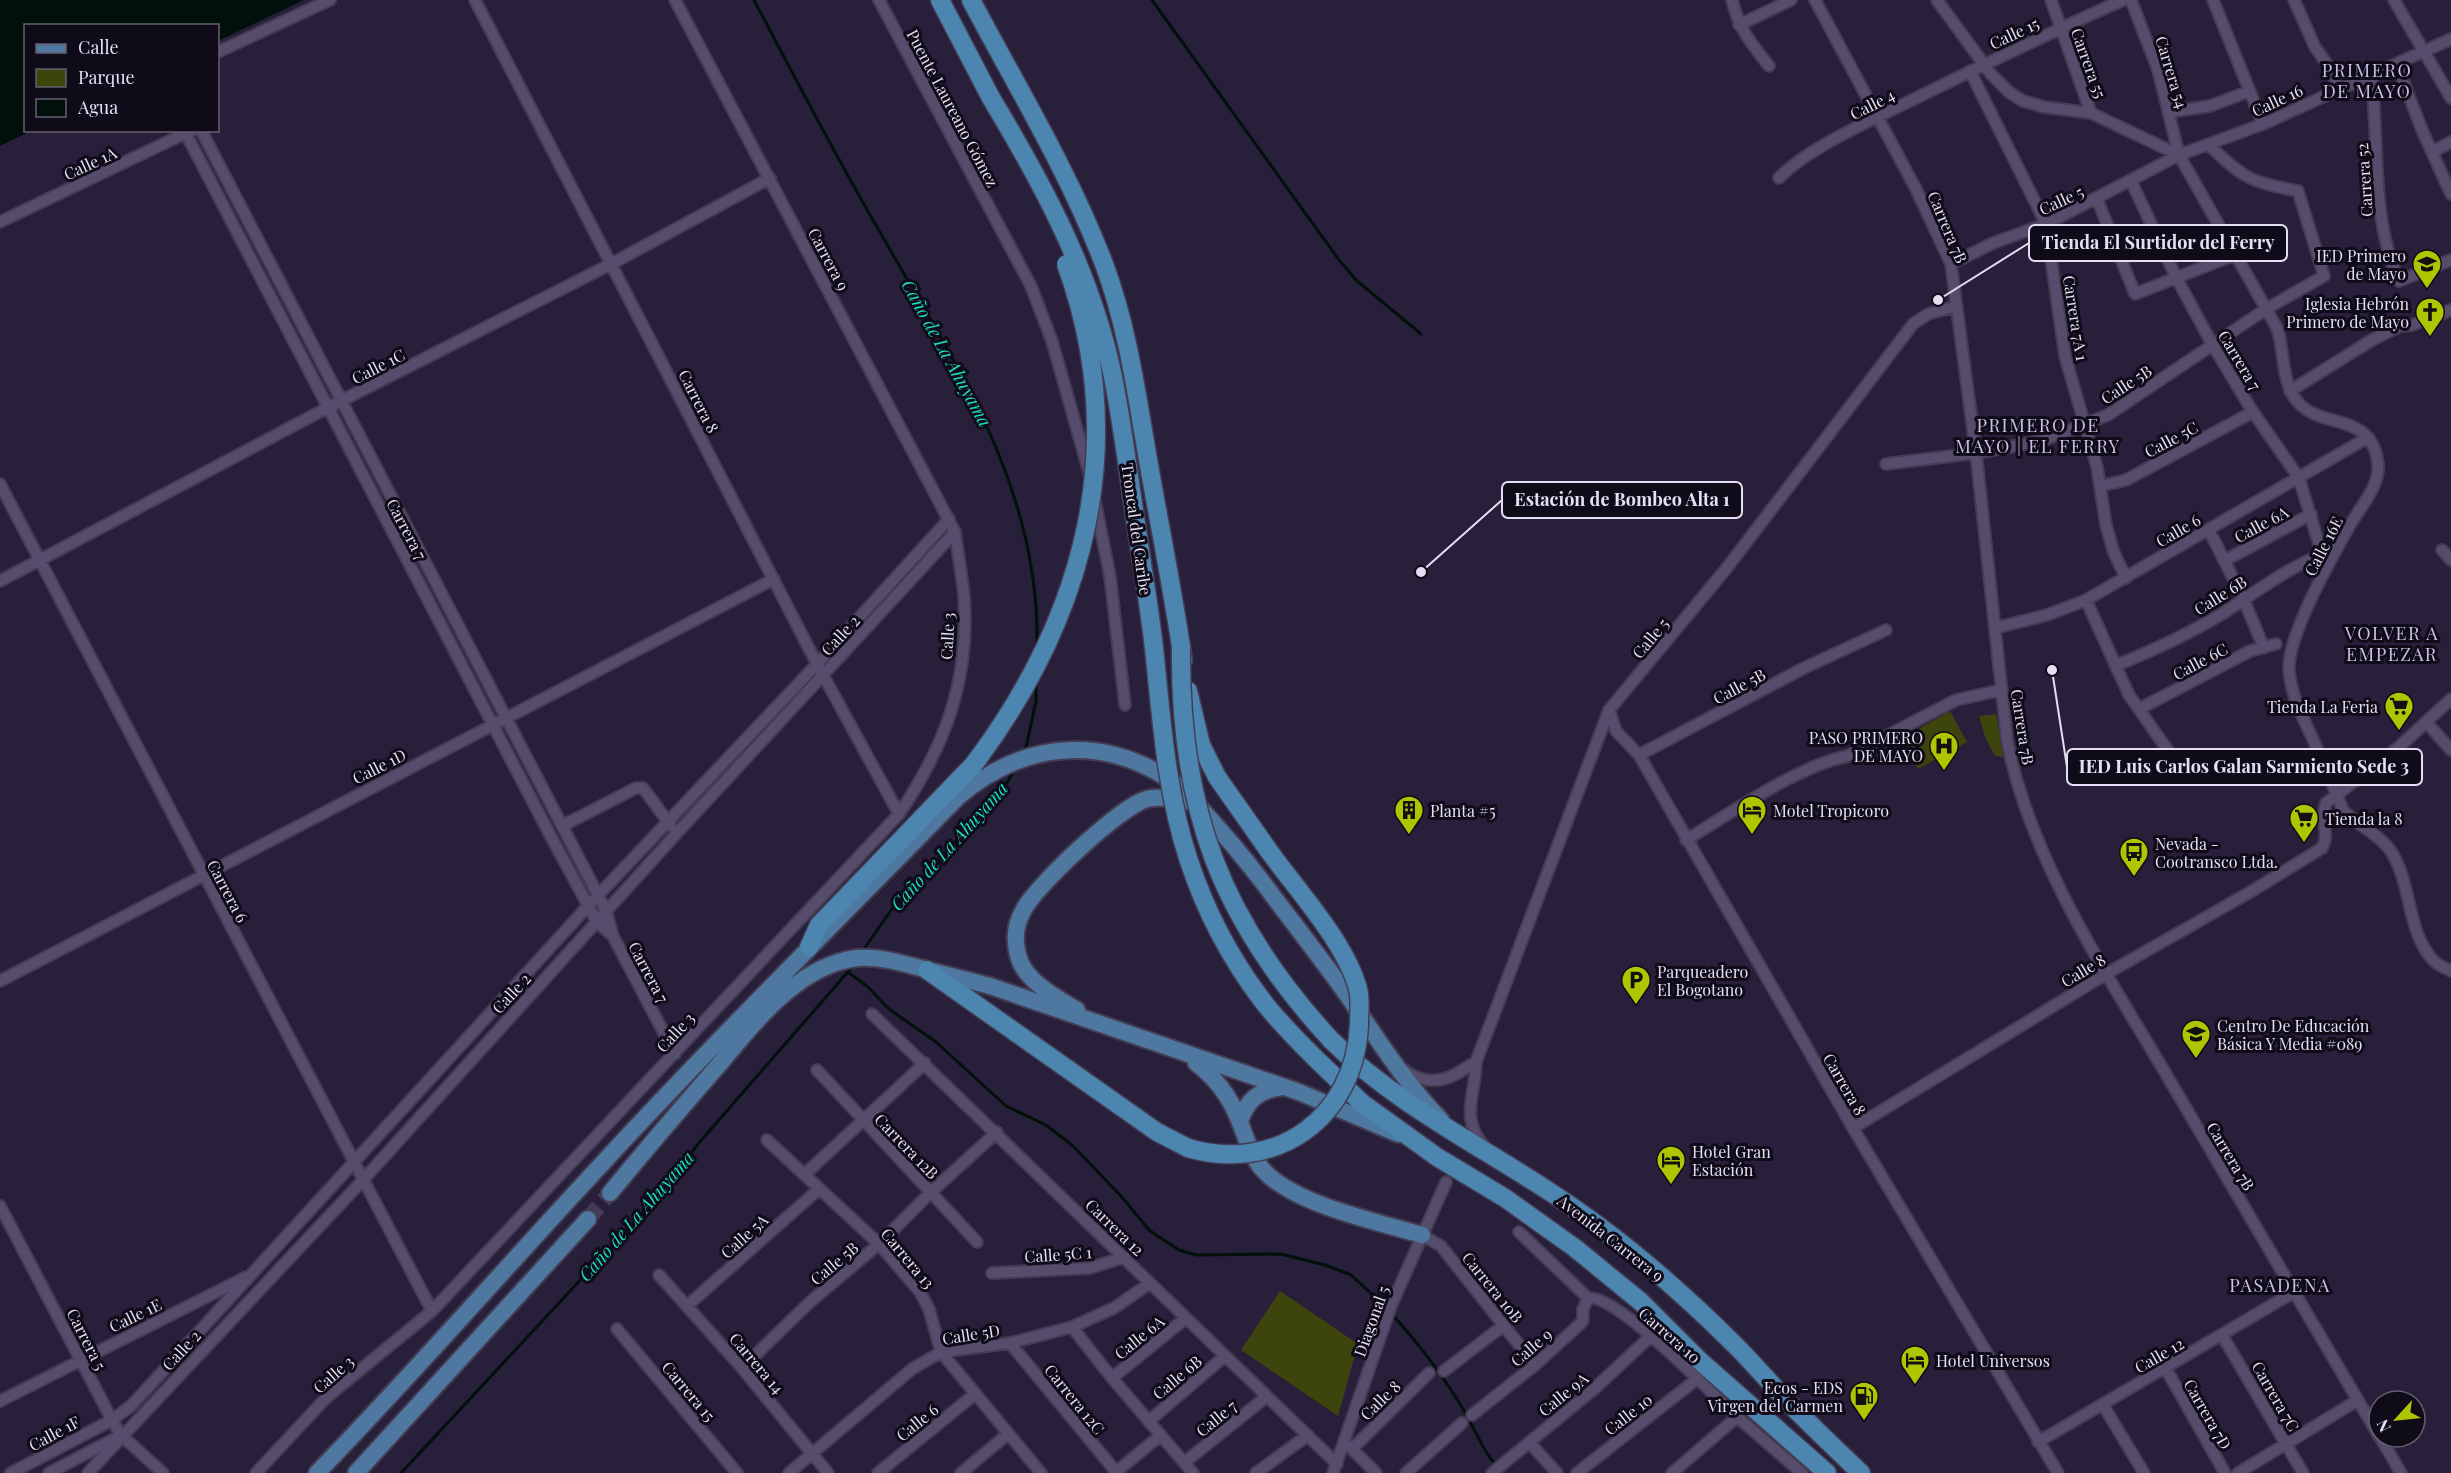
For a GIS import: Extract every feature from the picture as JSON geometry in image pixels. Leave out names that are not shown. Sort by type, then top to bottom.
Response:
[{"type":"highway","name":"Troncal del Caribe","points":[[940,0],[991,98],[1026,155],[1060,221],[1082,272],[1100,323],[1113,376],[1124,444],[1155,656],[1163,739],[1177,815],[1188,857],[1223,939],[1242,970],[1262,1000],[1314,1058]]},
{"type":"highway","name":"Troncal del Caribe","points":[[971,0],[1082,212],[1104,265],[1121,319],[1133,373],[1181,647],[1181,699],[1185,746],[1193,793],[1206,839],[1223,884],[1270,967],[1299,1005],[1331,1040]]},
{"type":"highway","points":[[809,947],[819,925],[974,764],[1003,724],[1030,679],[1065,604],[1087,529],[1094,484],[1097,438],[1091,361],[1072,280],[1051,226],[1020,165],[991,98]]},
{"type":"highway","points":[[927,970],[1157,1132],[1188,1148],[1214,1154],[1255,1153],[1292,1139],[1314,1124],[1334,1103],[1348,1078],[1356,1051],[1360,1006],[1354,977],[1341,951],[1217,777],[1201,745],[1194,723],[1181,647]]},
{"type":"highway","name":"Avenida Carrera 9","points":[[1331,1040],[1348,1057],[1413,1108],[1489,1152],[1594,1222],[1674,1287],[1737,1347],[1802,1416],[1861,1473]]},
{"type":"highway","name":"Avenida Carrera 9","points":[[1314,1058],[1362,1103],[1437,1157],[1505,1198],[1575,1248],[1641,1302],[1700,1361],[1827,1473]]},
{"type":"main road","points":[[317,1473],[401,1387],[600,1166],[809,947],[959,796],[979,780],[1001,768],[1041,754],[1077,750],[1109,752],[1155,772],[1182,788],[1235,846],[1420,1096],[1454,1133]]},
{"type":"main road","points":[[1096,1023],[1040,986],[1029,975],[1018,957],[1015,929],[1023,910],[1045,880],[1118,817],[1145,799],[1165,798],[1198,807]]},
{"type":"main road","points":[[610,1193],[661,1130],[767,1010],[796,986],[833,965],[856,958],[881,958],[990,986],[1299,1092],[1395,1132],[1437,1157]]},
{"type":"main road","points":[[1186,1054],[1215,1080],[1227,1095],[1258,1164],[1277,1183],[1305,1199],[1422,1235]]},
{"type":"main road","points":[[1240,1121],[1245,1107],[1254,1096],[1267,1089],[1281,1087]]},
{"type":"main road","points":[[356,1473],[588,1219]]},
{"type":"street","points":[[219,52],[330,0]]},
{"type":"street","name":"Carrera 8","points":[[475,0],[817,664],[899,814]]},
{"type":"street","name":"Carrera 9","points":[[675,0],[955,532]]},
{"type":"street","name":"Puente Laureano Gómez","points":[[879,0],[1002,229],[1031,286],[1052,340],[1094,496],[1110,576],[1125,700]]},
{"type":"street","points":[[1732,0],[1739,25],[1769,66]]},
{"type":"street","points":[[1739,25],[1791,0]]},
{"type":"street","name":"Carrera 7B","points":[[1815,0],[1916,189],[1951,264],[1976,453],[2001,690],[2012,767],[2055,882],[2106,974],[2367,1415]]},
{"type":"street","name":"Carrera 55","points":[[2051,0],[2059,28],[2091,113],[2179,155]]},
{"type":"street","name":"Calle 15","points":[[1984,64],[2123,0]]},
{"type":"street","name":"Carrera 54","points":[[2131,0],[2158,70],[2179,155],[2277,328],[2283,345],[2286,379],[2290,391]]},
{"type":"street","points":[[2213,0],[2263,124]]},
{"type":"street","points":[[2294,0],[2314,47],[2331,70],[2339,89]]},
{"type":"street","points":[[2394,0],[2451,98]]},
{"type":"street","points":[[1941,1],[1984,64],[2009,92],[2023,100],[2044,106],[2091,113]]},
{"type":"street","name":"Calle 16","points":[[2179,155],[2263,124],[2451,39]]},
{"type":"street","name":"Calle 4","points":[[1779,178],[1792,164],[1877,117],[1984,64]]},
{"type":"street","points":[[2397,65],[2451,194]]},
{"type":"street","name":"Carrera 7A 1","points":[[1970,71],[2046,224],[2065,356],[2097,467],[2106,525],[2114,553],[2126,578]]},
{"type":"street","name":"Carrera 52","points":[[2371,75],[2382,221],[2388,257],[2399,281],[2451,260]]},
{"type":"street","points":[[2169,112],[2210,106],[2250,91]]},
{"type":"street","name":"Carrera 7","points":[[187,132],[492,725],[597,922],[613,936]]},
{"type":"street","name":"Calle 1A","points":[[0,222],[187,132]]},
{"type":"street","name":"Carrera 7","points":[[202,132],[504,718],[598,895],[606,911],[613,936],[675,1054]]},
{"type":"street","points":[[2432,152],[2451,142]]},
{"type":"street","name":"Calle 5B","points":[[1886,464],[1976,453],[2041,441],[2108,415],[2266,309],[2324,276],[2298,191],[2253,181],[2232,168],[2209,145]]},
{"type":"street","name":"Calle 5","points":[[1951,264],[1993,243],[2046,224],[2179,155]]},
{"type":"street","name":"Calle 1C","points":[[0,581],[327,408],[611,264],[770,178]]},
{"type":"street","name":"Carrera 7","points":[[2131,181],[2176,277],[2212,344],[2253,412],[2299,478],[2322,554]]},
{"type":"street","points":[[2097,199],[2132,291],[2138,294],[2234,255]]},
{"type":"street","name":"Calle 5","points":[[1489,1152],[1472,1126],[1469,1112],[1476,1062],[1609,710],[1726,569],[1913,324],[1929,314],[1958,306]]},
{"type":"street","points":[[2367,438],[2355,427],[2306,410],[2290,391],[2372,340],[2400,326],[2412,325],[2451,310]]},
{"type":"street","name":"Calle 5C","points":[[2100,486],[2126,480],[2253,412]]},
{"type":"street","name":"Calle 6","points":[[1995,628],[2047,615],[2086,600],[2367,438]]},
{"type":"street","name":"Calle 16E","points":[[2367,438],[2376,455],[2378,467],[2373,489],[2337,549],[2303,618],[2290,649],[2289,670],[2293,693],[2343,810],[2351,819],[2385,844],[2393,854],[2406,884],[2413,920],[2424,946],[2435,962],[2451,971]]},
{"type":"street","name":"Carrera 6","points":[[0,483],[432,1311]]},
{"type":"street","name":"Calle 6A","points":[[2224,561],[2311,514]]},
{"type":"street","name":"Calle 2","points":[[112,1420],[132,1405],[598,895],[817,664],[949,519]]},
{"type":"street","points":[[2209,530],[2243,598],[2264,648]]},
{"type":"street","name":"Calle 2","points":[[88,1473],[363,1180],[677,832],[955,532]]},
{"type":"street","name":"Calle 3","points":[[256,1473],[327,1397],[432,1311],[899,814],[922,780],[949,722],[960,678],[964,596],[955,532]]},
{"type":"street","name":"Calle 6B","points":[[2117,664],[2195,628],[2225,612],[2286,571],[2337,549]]},
{"type":"street","points":[[2442,550],[2451,560]]},
{"type":"street","name":"Calle 1D","points":[[0,981],[774,579]]},
{"type":"street","points":[[2086,600],[2129,694],[2169,752]]},
{"type":"street","name":"Calle 5B","points":[[1639,755],[1806,667],[1886,630]]},
{"type":"street","name":"Calle 6C","points":[[2139,709],[2250,651],[2276,644]]},
{"type":"street","points":[[1686,840],[1809,769],[1831,759],[1848,756],[1956,700],[2001,690]]},
{"type":"street","points":[[2337,795],[2427,723],[2451,699]]},
{"type":"street","name":"Carrera 8","points":[[1609,710],[1616,731],[1639,755],[1853,1128],[2058,1473]]},
{"type":"street","points":[[2427,723],[2451,750]]},
{"type":"street","points":[[562,826],[636,788],[643,788],[666,822],[677,832]]},
{"type":"street","name":"Calle 8","points":[[1853,1128],[2106,974],[2322,848],[2326,838],[2324,807],[2337,795]]},
{"type":"street","name":"Carrera 12","points":[[872,1014],[997,1132],[1308,1435],[1335,1468]]},
{"type":"street","points":[[1392,1059],[1411,1076],[1425,1080],[1440,1080],[1455,1075],[1476,1062]]},
{"type":"street","points":[[804,1175],[925,1063]]},
{"type":"street","name":"Carrera 12B","points":[[817,1070],[977,1242]]},
{"type":"street","name":"Calle 5B","points":[[742,1368],[810,1302],[879,1244],[931,1192],[997,1132]]},
{"type":"street","name":"Carrera 13","points":[[767,1140],[879,1244],[920,1292],[929,1309],[942,1352],[1041,1473]]},
{"type":"street","name":"Diagonal 5","points":[[1335,1468],[1349,1446],[1389,1311],[1446,1182]]},
{"type":"street","name":"Calle 5A","points":[[688,1305],[819,1189]]},
{"type":"street","name":"Carrera 5","points":[[0,1206],[121,1436],[163,1473]]},
{"type":"street","name":"Carrera 10","points":[[1519,1232],[1592,1297],[1613,1306],[1651,1336],[1737,1417],[1802,1473]]},
{"type":"street","name":"Carrera 10B","points":[[1422,1235],[1441,1246],[1535,1365]]},
{"type":"street","name":"Calle 5C 1","points":[[992,1273],[1090,1268],[1125,1257]]},
{"type":"street","name":"Calle 1E","points":[[0,1401],[252,1274]]},
{"type":"street","name":"Carrera 14","points":[[659,1275],[742,1368],[828,1473]]},
{"type":"street","name":"Calle 5D","points":[[789,1473],[912,1369],[942,1352],[1010,1343],[1072,1327],[1114,1308],[1150,1283]]},
{"type":"street","name":"Calle 12","points":[[2038,1442],[2294,1292]]},
{"type":"street","name":"Calle 9","points":[[1472,1415],[1535,1365],[1583,1320],[1583,1310],[1592,1297]]},
{"type":"street","name":"Calle 6A","points":[[1112,1378],[1186,1318]]},
{"type":"street","points":[[1444,1371],[1504,1325]]},
{"type":"street","points":[[1072,1327],[1193,1473]]},
{"type":"street","name":"Carrera 15","points":[[617,1329],[737,1473]]},
{"type":"street","name":"Carrera 7C","points":[[2222,1335],[2303,1473]]},
{"type":"street","name":"Calle 9A","points":[[1496,1469],[1594,1389],[1651,1336]]},
{"type":"street","name":"Carrera 12C","points":[[1010,1343],[1117,1473]]},
{"type":"street","name":"Calle 6B","points":[[1149,1421],[1226,1356]]},
{"type":"street","name":"Carrera 7D","points":[[2166,1369],[2225,1473]]},
{"type":"street","name":"Calle 8","points":[[1349,1446],[1429,1373]]},
{"type":"street","name":"Calle 10","points":[[1577,1473],[1697,1379]]},
{"type":"street","name":"Calle 6","points":[[878,1473],[975,1394]]},
{"type":"street","name":"Calle 7","points":[[1185,1462],[1266,1396]]},
{"type":"street","points":[[2238,1473],[2358,1400]]},
{"type":"street","points":[[2103,1405],[2144,1473]]},
{"type":"street","points":[[1672,1473],[1685,1469],[1737,1417]]},
{"type":"street","name":"Calle 1F","points":[[11,1473],[112,1420]]},
{"type":"street","points":[[1406,1473],[1462,1423]]},
{"type":"street","points":[[961,1473],[1008,1434]]},
{"type":"street","points":[[1117,1473],[1161,1435]]},
{"type":"street","points":[[1258,1472],[1308,1435]]},
{"type":"street","name":"Calle 1F","points":[[49,1473],[121,1436]]},
{"type":"street","points":[[1529,1442],[1557,1473]]},
{"type":"street","points":[[1349,1446],[1376,1473]]},
{"type":"street","points":[[1797,1447],[1802,1473]]},
{"type":"street","name":"Carrera 7B","points":[[2387,1449],[2401,1473]]},
{"type":"green space","points":[[1950,711],[1967,742],[1918,769],[1901,739]]},
{"type":"green space","points":[[1996,714],[2003,757],[1995,756],[1986,740],[1979,716]]},
{"type":"green space","points":[[1280,1291],[1358,1344],[1338,1416],[1241,1350]]},
{"type":"water","points":[[0,0],[304,0],[219,41],[219,24],[24,24],[24,132],[29,132],[0,146]]},
{"type":"waterway","name":"Caño de La Ahuyama","points":[[754,0],[845,171],[962,376],[987,426],[1008,478],[1024,531],[1034,587],[1037,645]]},
{"type":"waterway","points":[[1152,0],[1339,260],[1356,280],[1421,334]]},
{"type":"waterway","name":"Caño de La Ahuyama","points":[[1025,752],[1036,701],[1036,682]]},
{"type":"waterway","name":"Caño de La Ahuyama","points":[[861,953],[892,909],[1004,788],[1014,770]]},
{"type":"waterway","name":"Caño de La Ahuyama","points":[[401,1473],[663,1191],[698,1144],[853,966]]},
{"type":"waterway","points":[[849,973],[867,986],[889,1009],[936,1042],[1006,1106],[1046,1125],[1073,1146],[1121,1196],[1150,1231],[1179,1250],[1196,1255],[1281,1254],[1325,1265],[1351,1275],[1387,1308]]},
{"type":"waterway","points":[[1391,1313],[1440,1374],[1496,1465]]},
{"type":"tunnel","points":[[588,1219],[610,1193]]},
{"type":"place","name":"IED Primero de Mayo","points":[[2427,290]]},
{"type":"place","name":"Tienda El Surtidor del Ferry","points":[[1938,300]]},
{"type":"place","name":"Iglesia Hebrón Primero de Mayo","points":[[2430,338]]},
{"type":"place","name":"Estación de Bombeo Alta 1","points":[[1421,572]]},
{"type":"place","name":"IED Luis Carlos Galan Sarmiento Sede 3","points":[[2052,670]]},
{"type":"place","name":"Tienda La Feria","points":[[2399,732]]},
{"type":"place","name":"PASO PRIMERO DE MAYO","points":[[1944,772]]},
{"type":"place","name":"Planta #5","points":[[1409,836]]},
{"type":"place","name":"Motel Tropicoro","points":[[1752,836]]},
{"type":"place","name":"Tienda la 8","points":[[2304,844]]},
{"type":"place","name":"Nevada - Cootransco Ltda.","points":[[2134,878]]},
{"type":"place","name":"Parqueadero El Bogotano","points":[[1636,1006]]},
{"type":"place","name":"Centro De Educación Básica Y Media #089","points":[[2196,1060]]},
{"type":"place","name":"Hotel Gran Estación","points":[[1671,1186]]},
{"type":"place","name":"Hotel Universos","points":[[1915,1386]]},
{"type":"place","name":"Ecos - EDS Virgen del Carmen","points":[[1864,1422]]},
{"type":"district","name":"PRIMERO DE MAYO","points":[[2367,80]]},
{"type":"district","name":"PRIMERO DE MAYO | EL FERRY","points":[[2038,435]]},
{"type":"district","name":"VOLVER A EMPEZAR","points":[[2392,643]]},
{"type":"district","name":"PASADENA","points":[[2280,1285]]}]
